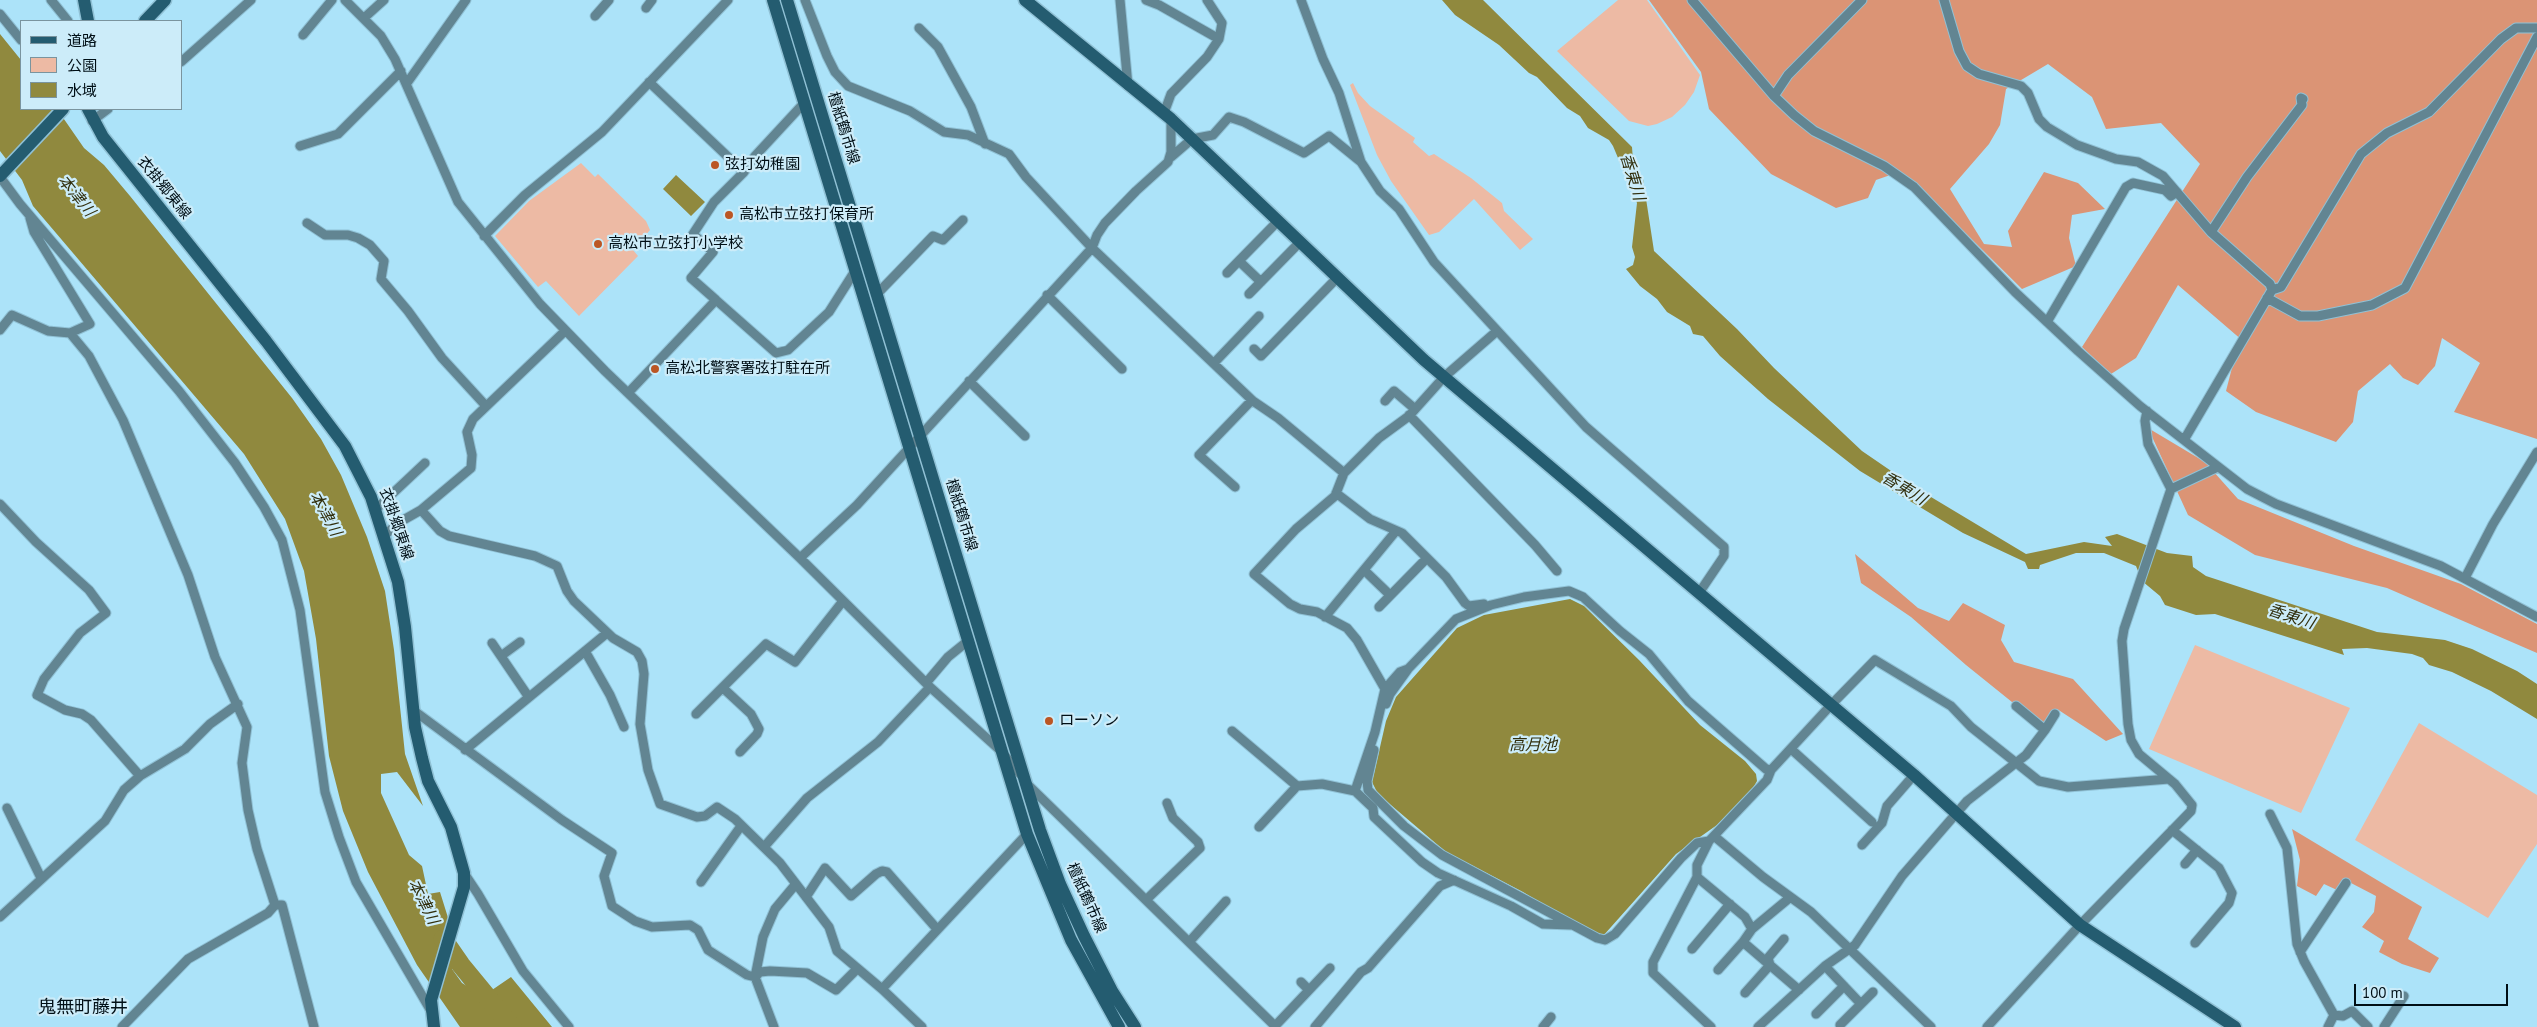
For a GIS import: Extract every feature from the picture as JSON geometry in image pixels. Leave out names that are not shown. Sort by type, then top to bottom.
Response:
[{"type":"main road","points":[[84,0],[88,20]]},
{"type":"main road","points":[[146,20],[165,0]]},
{"type":"main road","name":"檀紙鶴市線","points":[[773,0],[1027,834],[1071,940],[1120,1027]]},
{"type":"main road","name":"檀紙鶴市線","points":[[787,0],[1025,782],[1060,884],[1112,990],[1134,1027]]},
{"type":"main road","points":[[1025,0],[1167,116],[1444,378],[1914,775],[2080,925],[2235,1027]]},
{"type":"main road","points":[[1,175],[62,110]]},
{"type":"main road","name":"衣掛郷東線","points":[[90,115],[103,137],[266,341],[345,446],[376,510],[398,582],[405,627],[413,710],[428,781],[451,827],[464,873],[464,887],[431,1006],[434,1027]]},
{"type":"street","points":[[52,0],[67,20]]},
{"type":"street","points":[[182,61],[251,0]]},
{"type":"street","points":[[303,35],[332,0]]},
{"type":"street","points":[[345,0],[381,36],[401,71],[458,202],[484,236],[565,331],[800,558],[928,685],[1002,752],[1025,782],[1190,940],[1276,1026],[1330,968]]},
{"type":"street","points":[[364,18],[384,0]]},
{"type":"street","points":[[407,83],[466,0]]},
{"type":"street","points":[[595,16],[609,0]]},
{"type":"street","points":[[646,8],[652,0]]},
{"type":"street","points":[[484,236],[525,195],[602,132],[728,0]]},
{"type":"street","points":[[805,0],[827,56],[836,72],[848,86],[910,111],[944,132],[968,135],[1009,154],[1026,177],[1092,248],[1252,400],[1278,418],[1344,473]]},
{"type":"street","points":[[1120,0],[1128,86]]},
{"type":"street","points":[[1146,0],[1159,5],[1219,39]]},
{"type":"street","points":[[1171,157],[1167,116],[1171,94],[1207,57],[1219,39],[1222,23],[1207,0]]},
{"type":"street","points":[[1301,0],[1323,58],[1339,93],[1361,162],[1380,191],[1399,209],[1434,262],[1586,427],[1724,547],[1724,556],[1699,593]]},
{"type":"street","points":[[1692,0],[1774,96],[1814,131],[1884,166],[1914,187],[2015,292],[2047,322],[2147,411],[2247,489],[2276,504],[2441,566],[2537,617]]},
{"type":"street","points":[[1774,96],[1788,75],[1862,0]]},
{"type":"street","points":[[1944,0],[1959,51],[1967,66],[1979,74],[2021,86],[2028,93],[2039,118],[2047,127],[2077,145],[2116,159],[2138,162],[2163,176],[2210,232],[2270,284],[2270,294]]},
{"type":"street","points":[[0,14],[20,39]]},
{"type":"street","points":[[919,28],[938,48],[970,107],[986,144]]},
{"type":"street","points":[[2184,440],[2270,294],[2281,286],[2361,154],[2387,133],[2429,112],[2501,39],[2516,28],[2537,28]]},
{"type":"street","points":[[2270,294],[2300,316],[2318,316],[2372,305],[2405,288],[2537,37]]},
{"type":"street","points":[[300,146],[338,134],[401,71]]},
{"type":"street","points":[[650,82],[744,172]]},
{"type":"street","points":[[2210,232],[2247,177],[2302,105],[2301,98],[2303,99]]},
{"type":"street","points":[[805,102],[755,156],[744,172],[714,202],[693,234],[713,252],[691,278],[776,353],[788,350],[829,312],[855,271]]},
{"type":"street","points":[[90,115],[105,110]]},
{"type":"street","points":[[800,558],[857,505],[1092,248],[1097,235],[1105,223],[1171,157],[1192,139],[1213,135],[1229,117],[1244,122],[1304,153],[1329,136],[1361,162]]},
{"type":"street","points":[[1,175],[30,215],[179,391],[235,463],[264,507],[282,540],[300,610],[325,792],[339,837],[356,882],[431,1006]]},
{"type":"street","points":[[2047,322],[2126,187],[2133,183],[2166,190],[2171,196],[2177,192]]},
{"type":"street","points":[[0,330],[12,315],[48,331],[70,333],[90,324],[34,232],[30,215]]},
{"type":"street","points":[[877,294],[933,236],[943,240],[962,220]]},
{"type":"street","points":[[1227,274],[1278,221]]},
{"type":"street","points":[[307,222],[325,235],[348,235],[370,245],[384,261],[381,279],[408,310],[442,358],[486,406]]},
{"type":"street","points":[[1249,294],[1300,242]]},
{"type":"street","points":[[1239,261],[1261,282]]},
{"type":"street","points":[[1254,349],[1261,356],[1338,278]]},
{"type":"street","points":[[1047,295],[1122,369]]},
{"type":"street","points":[[629,392],[716,300]]},
{"type":"street","points":[[1214,363],[1260,316]]},
{"type":"street","points":[[384,534],[398,523],[421,510],[471,468],[472,455],[467,432],[473,419],[565,331]]},
{"type":"street","points":[[1385,689],[1358,640],[1347,628],[1317,612],[1295,607],[1254,574],[1296,530],[1336,493],[1344,473],[1379,438],[1412,412],[1444,378],[1497,331]]},
{"type":"street","points":[[70,333],[89,356],[123,420],[188,575],[215,657],[247,727],[242,763],[248,810],[257,849],[275,905]]},
{"type":"street","points":[[969,381],[1025,436]]},
{"type":"street","points":[[1384,401],[1394,391],[1557,571]]},
{"type":"street","points":[[1235,488],[1199,455],[1252,400]]},
{"type":"street","points":[[1988,1027],[2080,925],[2191,811],[2192,805],[2169,779],[2139,754],[2131,740],[2122,641],[2129,613],[2171,489],[2148,444],[2145,421],[2147,411]]},
{"type":"street","points":[[2465,578],[2493,524],[2537,452]]},
{"type":"street","points":[[376,510],[425,463]]},
{"type":"street","points":[[2171,489],[2218,467]]},
{"type":"street","points":[[1336,493],[1370,519],[1396,530],[1446,577],[1464,604],[1491,605]]},
{"type":"street","points":[[0,504],[36,542],[89,590],[106,613],[80,633],[44,679],[37,695],[65,710],[82,714],[91,720],[140,776]]},
{"type":"street","points":[[421,510],[440,531],[450,536],[534,556],[557,566],[574,601],[607,633],[637,652],[642,661],[644,674],[639,711],[640,724],[648,770],[660,804],[697,817],[705,816],[716,808],[722,809],[780,862],[795,885],[829,927],[837,951],[856,970],[882,989],[922,1027]]},
{"type":"street","points":[[1325,616],[1396,530]]},
{"type":"street","points":[[1379,607],[1427,558]]},
{"type":"street","points":[[1364,570],[1390,595]]},
{"type":"street","points":[[1355,791],[1390,694],[1408,669],[1456,619],[1491,605],[1524,597],[1569,591],[1583,597],[1620,631],[1650,654],[1694,706],[1766,769],[1771,770]]},
{"type":"street","points":[[696,714],[766,644],[795,662],[843,601]]},
{"type":"street","points":[[465,750],[528,696],[607,633]]},
{"type":"street","points":[[764,846],[807,798],[878,742],[928,685],[948,657],[969,640]]},
{"type":"street","points":[[502,656],[520,642]]},
{"type":"street","points":[[492,643],[528,696]]},
{"type":"street","points":[[585,651],[610,695],[624,727]]},
{"type":"street","points":[[1711,1027],[1653,973],[1653,962],[1697,876],[1697,865],[1711,838],[1767,780],[1771,770],[1875,660],[1951,706],[1971,727],[2039,781],[2068,787],[2169,779]]},
{"type":"street","points":[[1408,669],[1400,672],[1385,689],[1375,732],[1375,744],[1367,781],[1368,790],[1404,826],[1442,855],[1597,938],[1605,940],[1614,934],[1681,858],[1698,843],[1711,838]]},
{"type":"street","points":[[724,688],[751,714],[759,729],[757,734],[740,752]]},
{"type":"street","points":[[0,917],[105,821],[124,790],[140,776],[185,749],[210,724],[238,704]]},
{"type":"street","points":[[2016,706],[2045,730]]},
{"type":"street","points":[[413,710],[465,750],[612,853],[604,876],[612,906],[635,921],[652,927],[690,925],[698,930],[708,950],[747,976],[755,976],[760,972],[770,971],[808,973],[836,990],[856,970]]},
{"type":"street","points":[[1758,1027],[1825,966],[1855,944],[1902,876],[1957,815],[1967,801],[1999,778],[2015,762],[2026,755],[2045,730],[2054,714]]},
{"type":"street","points":[[1232,731],[1297,786]]},
{"type":"street","points":[[1791,749],[1838,785],[1872,822]]},
{"type":"street","points":[[1862,845],[1882,823],[1887,806],[1914,775]]},
{"type":"street","points":[[1259,828],[1297,786],[1322,784],[1355,791],[1373,808],[1374,817],[1422,862],[1438,873],[1511,906],[1543,924],[1571,924]]},
{"type":"street","points":[[1147,899],[1181,864],[1200,848],[1198,842],[1174,818],[1167,803]]},
{"type":"street","points":[[7,808],[41,878]]},
{"type":"street","points":[[2270,814],[2287,848],[2297,944],[2300,952],[2334,1014],[2343,1016],[2352,1011],[2368,1027]]},
{"type":"street","points":[[701,882],[741,826]]},
{"type":"street","points":[[2172,830],[2219,868],[2235,890],[2229,903],[2195,943]]},
{"type":"street","points":[[882,989],[1027,834]]},
{"type":"street","points":[[1711,838],[1810,912],[1931,1027]]},
{"type":"street","points":[[2185,864],[2197,850]]},
{"type":"street","points":[[806,897],[826,868],[850,896],[853,896],[876,874],[882,871],[887,872],[937,929]]},
{"type":"street","points":[[464,873],[523,971],[569,1027]]},
{"type":"street","points":[[1697,876],[1745,917],[1752,929]]},
{"type":"street","points":[[1315,1027],[1361,972],[1368,968],[1440,886],[1454,880]]},
{"type":"street","points":[[2300,952],[2346,883]]},
{"type":"street","points":[[774,1027],[755,976],[763,937],[775,909],[795,885]]},
{"type":"street","points":[[1718,970],[1752,929],[1787,900]]},
{"type":"street","points":[[1190,940],[1226,901]]},
{"type":"street","points":[[1692,949],[1730,904]]},
{"type":"street","points":[[122,1027],[188,959],[268,912],[275,905],[282,905],[314,1027]]},
{"type":"street","points":[[2202,935],[2210,941]]},
{"type":"street","points":[[1770,965],[1768,958],[1784,939]]},
{"type":"street","points":[[1743,942],[1799,990]]},
{"type":"street","points":[[1745,993],[1770,965]]},
{"type":"street","points":[[1825,966],[1861,1004]]},
{"type":"street","points":[[1300,982],[1309,990]]},
{"type":"street","points":[[1816,1014],[1844,986]]},
{"type":"street","points":[[1840,1025],[1874,992]]},
{"type":"street","points":[[2384,1027],[2404,996]]},
{"type":"street","points":[[2328,1027],[2334,1014]]},
{"type":"street","points":[[1542,1027],[1550,1017]]},
{"type":"green space","points":[[1618,0],[1647,0],[1700,75],[1694,92],[1685,105],[1672,117],[1657,124],[1648,126],[1629,121],[1557,51]]},
{"type":"green space","points":[[1353,83],[1358,93],[1370,106],[1415,138],[1413,142],[1429,156],[1434,154],[1471,178],[1502,203],[1504,211],[1533,239],[1520,250],[1474,199],[1439,232],[1429,235],[1391,181],[1377,155],[1350,85]]},
{"type":"green space","points":[[581,163],[595,177],[598,174],[646,221],[650,230],[633,250],[638,256],[579,316],[546,281],[538,287],[495,236],[529,201]]},
{"type":"green space","points":[[2195,645],[2350,708],[2301,813],[2149,749]]},
{"type":"green space","points":[[2419,723],[2537,795],[2537,844],[2488,918],[2355,840]]},
{"type":"shaded area","points":[[1649,0],[2537,0],[2537,439],[2454,412],[2480,363],[2442,338],[2435,366],[2418,385],[2403,378],[2390,364],[2358,391],[2353,422],[2336,442],[2256,412],[2226,391],[2234,360],[2243,341],[2178,285],[2136,358],[2111,374],[2082,347],[2200,164],[2161,123],[2106,129],[2092,97],[2048,64],[2006,89],[2000,125],[1989,144],[1950,189],[1984,244],[2012,247],[2008,231],[2044,172],[2078,183],[2105,209],[2072,215],[2069,238],[2076,266],[2022,289],[1917,185],[1899,172],[1876,180],[1868,198],[1836,208],[1771,174],[1709,109],[1701,72]]},
{"type":"shaded area","points":[[2148,428],[2205,462],[2238,499],[2354,546],[2461,584],[2537,624],[2537,653],[2387,588],[2255,555],[2188,515]]},
{"type":"shaded area","points":[[1855,554],[1918,608],[1949,621],[1963,603],[2005,625],[2001,640],[2014,662],[2073,679],[2123,734],[2106,741],[2057,709],[2043,727],[1966,665],[1911,617],[1861,583]]},
{"type":"shaded area","points":[[2292,829],[2422,907],[2408,939],[2439,958],[2430,973],[2402,964],[2379,952],[2384,941],[2362,927],[2374,912],[2376,896],[2351,883],[2341,882],[2337,890],[2324,884],[2316,896],[2297,886],[2300,860]]},
{"type":"water","name":"香東川","points":[[1442,0],[1483,0],[1632,147],[1633,161],[1643,179],[1654,251],[1862,451],[1916,488],[2026,554],[2084,542],[2112,546],[2105,537],[2117,534],[2167,553],[2192,556],[2193,567],[2206,576],[2377,632],[2445,640],[2472,649],[2517,671],[2537,684],[2537,719],[2491,691],[2452,672],[2429,665],[2423,658],[2412,654],[2367,648],[2342,649],[2344,655],[2215,614],[2196,615],[2165,605],[2160,596],[2142,581],[2136,566],[2104,553],[2076,553],[2040,565],[2039,569],[2028,569],[2025,562],[1963,533],[1860,471],[1768,399],[1720,356],[1703,336],[1693,334],[1690,326],[1667,312],[1657,299],[1640,286],[1626,269],[1633,265],[1635,257],[1632,247],[1637,203],[1609,140],[1588,128],[1580,116],[1567,108],[1537,77],[1529,73],[1499,45],[1455,15]]},
{"type":"water","points":[[0,34],[20,59],[20,110],[58,110],[84,148],[104,165],[130,196],[292,398],[321,439],[341,475],[367,537],[385,591],[394,650],[405,754],[423,806],[397,772],[381,774],[381,793],[409,855],[422,866],[428,894],[440,892],[459,953],[452,969],[462,983],[480,994],[492,990],[511,977],[552,1027],[460,1027],[417,965],[368,872],[343,811],[329,756],[316,639],[304,571],[285,519],[244,454],[33,206],[22,180],[0,151]]},
{"type":"water","points":[[676,175],[705,202],[691,216],[663,189]]},
{"type":"water","name":"高月池","points":[[1570,599],[1584,606],[1639,660],[1700,725],[1745,761],[1756,774],[1757,781],[1753,788],[1717,825],[1676,854],[1603,936],[1587,932],[1523,892],[1446,852],[1378,794],[1372,782],[1386,721],[1396,697],[1457,628],[1484,615]]},
{"type":"waterway","name":"本津川","points":[[443,939],[461,965],[512,1027]]},
{"type":"place","name":"弦打幼稚園","points":[[715,165]]},
{"type":"place","name":"高松市立弦打保育所","points":[[729,215]]},
{"type":"place","name":"高松市立弦打小学校","points":[[598,244]]},
{"type":"place","name":"高松北警察署弦打駐在所","points":[[655,369]]},
{"type":"place","name":"ローソン","points":[[1049,721]]},
{"type":"district","name":"鬼無町藤井","points":[[83,1008]]}]
